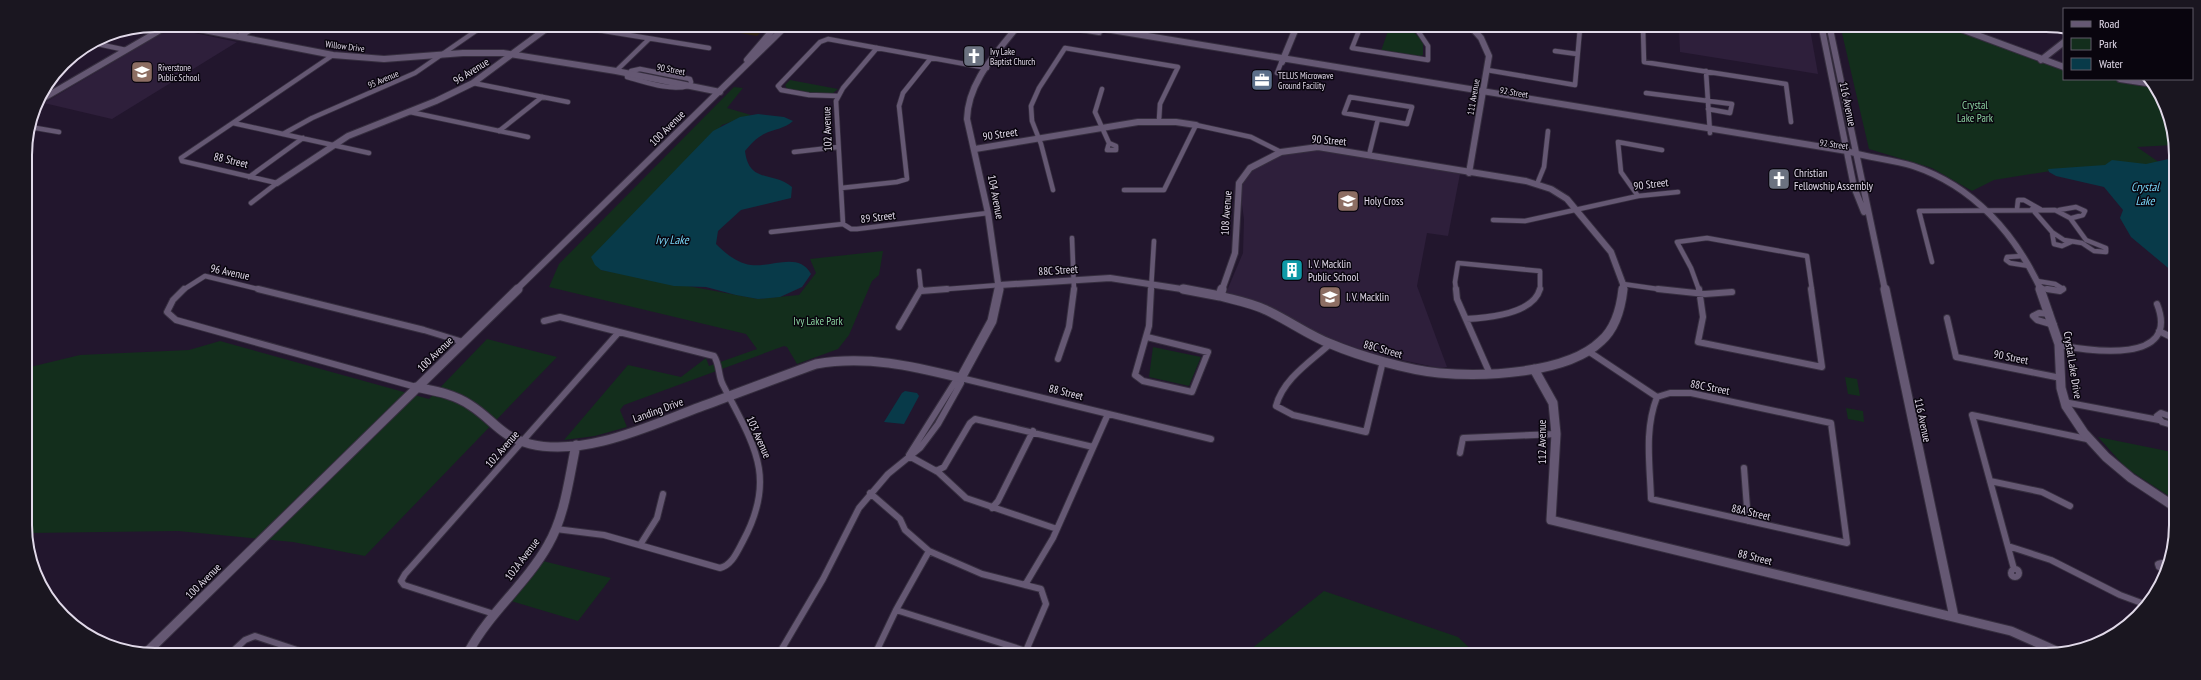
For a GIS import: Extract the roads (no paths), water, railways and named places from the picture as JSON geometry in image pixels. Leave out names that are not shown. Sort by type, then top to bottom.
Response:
[{"type":"street","points":[[48,95],[157,32]]},
{"type":"street","name":"Willow Drive","points":[[217,32],[333,55],[384,59],[480,52],[513,54]]},
{"type":"street","points":[[240,36],[246,32]]},
{"type":"street","name":"95 Avenue","points":[[282,134],[327,110],[406,78],[444,54],[474,32]]},
{"type":"street","name":"96 Avenue","points":[[251,203],[277,183],[334,145],[371,126],[442,99],[473,83],[542,32]]},
{"type":"street","points":[[608,32],[709,48]]},
{"type":"street","name":"100 Avenue","points":[[738,74],[771,32]]},
{"type":"street","name":"100 Avenue","points":[[151,648],[780,32]]},
{"type":"street","name":"104 Avenue","points":[[961,378],[992,321],[1000,285],[988,213],[975,149],[967,119],[967,106],[972,88],[1013,32]]},
{"type":"street","name":"92 Street","points":[[1100,32],[1856,154]]},
{"type":"street","name":"92 Street","points":[[1121,32],[1282,61]]},
{"type":"street","points":[[1277,73],[1294,32]]},
{"type":"street","points":[[1358,32],[1352,48],[1428,60],[1430,51],[1427,41],[1419,32]]},
{"type":"street","name":"111 Avenue","points":[[1469,174],[1489,56],[1481,38],[1476,32]]},
{"type":"street","points":[[1487,70],[1575,85],[1580,32]]},
{"type":"street","points":[[1644,32],[1644,62],[1786,84],[1791,122]]},
{"type":"street","name":"116 Avenue","points":[[1823,32],[1854,187],[1871,228]]},
{"type":"street","name":"116 Avenue","points":[[1831,32],[1954,617]]},
{"type":"street","points":[[1969,32],[2041,60],[2063,67]]},
{"type":"street","points":[[616,70],[649,39]]},
{"type":"street","points":[[838,96],[806,95],[779,89],[780,83],[820,42],[825,39],[987,68]]},
{"type":"street","points":[[101,45],[126,50]]},
{"type":"street","name":"102 Avenue","points":[[843,224],[836,110],[838,96],[848,80],[877,48]]},
{"type":"street","points":[[1053,190],[1040,140],[1031,116],[1032,101],[1065,48],[1178,67],[1160,104],[1159,120]]},
{"type":"street","points":[[2041,60],[2061,48]]},
{"type":"street","points":[[1555,51],[1577,54]]},
{"type":"street","name":"90 Street","points":[[513,54],[629,72],[721,90]]},
{"type":"street","points":[[233,123],[333,55]]},
{"type":"street","points":[[841,188],[897,182],[907,179],[908,175],[899,106],[903,93],[931,58]]},
{"type":"street","points":[[1706,71],[1709,131]]},
{"type":"street","points":[[2127,80],[2146,83]]},
{"type":"street","points":[[473,83],[568,102]]},
{"type":"street","points":[[1102,89],[1094,111],[1109,143]]},
{"type":"street","points":[[1646,93],[1730,103],[1732,110],[1730,113],[1708,109]]},
{"type":"street","points":[[499,131],[542,97]]},
{"type":"street","points":[[1350,97],[1412,107],[1407,124],[1378,119],[1344,113],[1350,97]]},
{"type":"street","points":[[410,112],[528,137]]},
{"type":"street","points":[[1369,155],[1378,119]]},
{"type":"street","name":"90 Street","points":[[975,149],[1040,140],[1125,122],[1159,120],[1196,125],[1252,136],[1269,144],[1281,152],[1318,147],[1469,174],[1521,180],[1537,184],[1567,199],[1576,209],[1638,196],[1678,192]]},
{"type":"street","points":[[233,123],[369,153]]},
{"type":"street","name":"88 Street","points":[[233,123],[181,158],[182,161],[277,183]]},
{"type":"street","points":[[1124,190],[1164,190],[1196,125]]},
{"type":"street","points":[[35,128],[59,132]]},
{"type":"street","points":[[1850,128],[1862,149],[1893,160]]},
{"type":"street","points":[[1537,184],[1544,167],[1548,131]]},
{"type":"street","points":[[249,177],[303,138]]},
{"type":"street","points":[[1638,196],[1622,177],[1617,163],[1618,142],[1662,150]]},
{"type":"street","points":[[794,152],[838,147]]},
{"type":"street","name":"108 Avenue","points":[[1220,296],[1235,253],[1239,183],[1250,168],[1259,162],[1281,152]]},
{"type":"street","name":"Crystal Lake Drive","points":[[1856,154],[1893,160],[1930,172],[1967,192],[1986,210],[2023,256],[2039,285],[2050,314],[2059,345],[2064,402],[2087,439],[2119,470],[2169,503]]},
{"type":"street","points":[[2017,209],[2018,200],[2024,200],[2041,209]]},
{"type":"street","points":[[2055,210],[2076,207],[2085,212],[2083,215],[2072,218]]},
{"type":"street","points":[[1493,220],[1525,221],[1576,209],[1611,252],[1623,284],[1700,293],[1719,294],[1732,292]]},
{"type":"street","points":[[1932,262],[1920,211],[2017,209],[2032,209],[2041,209],[2055,210],[2064,212],[2072,218],[2084,242],[2071,242],[2064,240],[2052,232],[2032,209]]},
{"type":"street","name":"89 Street","points":[[771,232],[843,224],[851,229],[857,229],[988,213]]},
{"type":"street","points":[[2052,232],[2054,244],[2062,246],[2071,242]]},
{"type":"street","points":[[1058,359],[1071,326],[1075,299],[1072,238]]},
{"type":"street","points":[[1707,238],[1806,256],[1822,367],[1698,342],[1704,316],[1700,293],[1691,266],[1677,242],[1707,238]]},
{"type":"street","points":[[1147,338],[1208,352],[1192,392],[1143,381],[1136,378],[1135,373],[1147,338],[1154,241]]},
{"type":"street","points":[[2023,256],[2007,257],[2006,260],[2010,263],[2029,266]]},
{"type":"street","points":[[1466,319],[1502,316],[1524,307],[1540,291],[1540,271],[1494,268],[1458,263],[1455,292],[1466,319],[1490,374]]},
{"type":"street","points":[[899,327],[921,291],[919,271]]},
{"type":"street","name":"96 Avenue","points":[[416,387],[176,320],[167,312],[175,296],[196,280],[205,276],[424,330],[463,342]]},
{"type":"street","name":"88C Street","points":[[921,291],[1075,279],[1115,278],[1220,296],[1265,309],[1330,344],[1382,361],[1438,373],[1490,374],[1550,367],[1572,360],[1588,351],[1602,340],[1615,321],[1622,297],[1623,284]]},
{"type":"street","points":[[2059,345],[2092,351],[2124,352],[2149,344],[2159,331],[2162,320],[2157,304]]},
{"type":"street","name":"Crystal Lake Drive","points":[[2050,314],[2039,313],[2033,316],[2037,320],[2054,326]]},
{"type":"street","points":[[544,321],[560,317],[619,332]]},
{"type":"street","name":"90 Street","points":[[1947,318],[1956,357],[2061,378]]},
{"type":"street","points":[[2159,331],[2169,336]]},
{"type":"street","name":"102 Avenue","points":[[494,614],[408,586],[401,581],[405,574],[619,332]]},
{"type":"street","name":"103 Avenue","points":[[619,332],[711,354],[715,357],[719,376],[757,454],[762,472],[759,508],[750,529],[730,562],[723,567],[715,568],[640,545]]},
{"type":"street","points":[[1330,344],[1286,384],[1276,401],[1276,406],[1293,415],[1366,432],[1382,361]]},
{"type":"street","points":[[1588,351],[1657,397]]},
{"type":"street","name":"Landing Drive","points":[[416,387],[442,392],[460,399],[471,406],[500,431],[522,441],[550,446],[576,445],[596,443],[627,434],[816,364],[834,360],[856,358],[879,360],[915,367]]},
{"type":"street","name":"88 Street","points":[[915,367],[1211,439]]},
{"type":"street","name":"112 Avenue","points":[[1534,368],[1553,403],[1556,434],[1550,520]]},
{"type":"street","points":[[782,648],[823,579],[858,508],[888,474],[920,448],[933,432],[961,383],[961,378]]},
{"type":"street","name":"88C Street","points":[[1657,397],[1670,393],[1691,394],[1831,423],[1847,543]]},
{"type":"street","name":"88A Street","points":[[1657,397],[1652,406],[1650,420],[1651,499],[1847,543]]},
{"type":"street","points":[[2064,402],[2159,420],[2169,424]]},
{"type":"street","points":[[2159,420],[2157,416],[2158,414],[2164,413],[2169,416]]},
{"type":"street","points":[[1025,585],[1057,529],[1108,414]]},
{"type":"street","points":[[2014,569],[1972,415],[2087,439]]},
{"type":"street","points":[[936,470],[944,467],[970,423],[975,419],[1032,431],[1093,447]]},
{"type":"street","points":[[992,508],[998,501],[1032,431]]},
{"type":"street","points":[[1460,453],[1463,438],[1556,434]]},
{"type":"street","name":"102A Avenue","points":[[471,648],[494,614],[545,550],[556,529],[576,445]]},
{"type":"street","points":[[909,456],[936,470],[966,498],[1057,529]]},
{"type":"street","points":[[1744,468],[1748,521]]},
{"type":"street","points":[[1990,481],[2042,492],[2070,506]]},
{"type":"street","points":[[870,493],[900,519],[905,530],[929,551],[982,574],[1041,589],[1046,604],[1028,648]]},
{"type":"street","points":[[556,529],[597,534],[640,545],[657,518],[663,494]]},
{"type":"street","name":"88 Street","points":[[1550,520],[1954,617],[2011,632],[2049,648]]},
{"type":"street","points":[[2008,546],[2051,560],[2120,596],[2141,603]]},
{"type":"street","points":[[878,648],[896,610],[929,551]]},
{"type":"street","points":[[896,610],[1014,648]]},
{"type":"street","points":[[237,648],[250,637],[258,637],[291,648]]},
{"type":"water","name":"Ivy Lake","points":[[758,114],[784,117],[793,121],[786,126],[761,136],[745,151],[747,161],[751,168],[757,173],[785,182],[792,187],[791,198],[741,210],[718,231],[716,244],[732,258],[746,264],[759,265],[784,262],[799,263],[806,267],[811,274],[802,287],[780,297],[758,299],[706,287],[674,286],[601,270],[595,265],[591,257],[713,131],[740,117]]},
{"type":"water","name":"Crystal Lake","points":[[2169,159],[2169,269],[2131,237],[2120,218],[2123,210],[2104,187],[2056,176],[2049,172],[2048,169],[2105,165],[2112,160],[2146,164]]},
{"type":"water","points":[[905,391],[917,393],[919,396],[904,424],[884,422],[902,393]]},
{"type":"place","name":"Ivy Lake Baptist Church","points":[[974,56]]},
{"type":"place","name":"Riverstone Public School","points":[[142,72]]},
{"type":"place","name":"TELUS Microwave Ground Facility","points":[[1262,80]]},
{"type":"place","name":"Christian Fellowship Assembly","points":[[1779,179]]},
{"type":"place","name":"Holy Cross","points":[[1348,201]]},
{"type":"place","name":"I. V. Macklin Public School","points":[[1292,270]]},
{"type":"place","name":"I. V. Macklin","points":[[1330,297]]},
{"type":"park label","name":"Crystal Lake Park","points":[[1975,111]]},
{"type":"park label","name":"Ivy Lake Park","points":[[818,321]]}]
